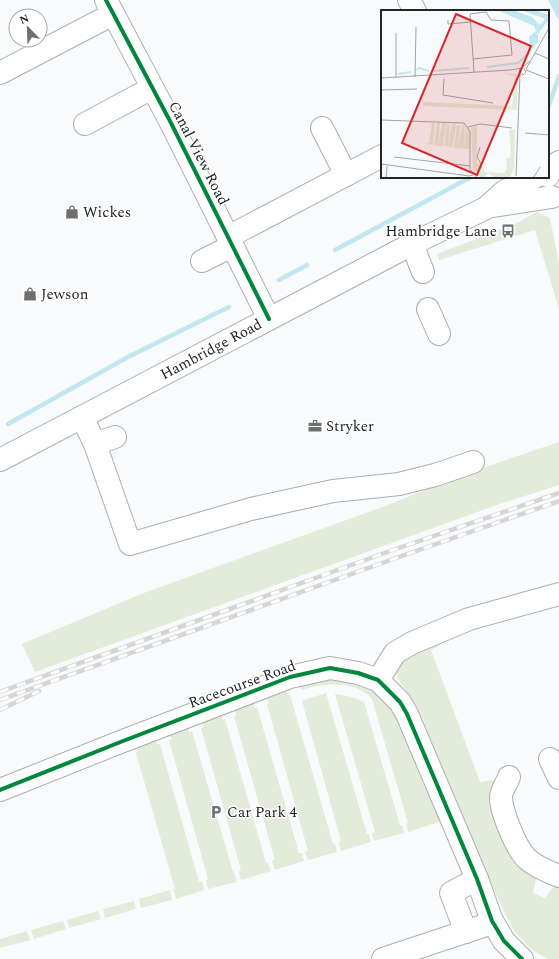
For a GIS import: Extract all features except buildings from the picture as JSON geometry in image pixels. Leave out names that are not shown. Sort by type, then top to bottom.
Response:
[{"type":"street","points":[[409,0],[414,10]]},
{"type":"street","points":[[0,73],[109,7]]},
{"type":"street","name":"Canal View Road","points":[[109,7],[152,88],[269,319]]},
{"type":"street","points":[[85,124],[152,88]]},
{"type":"street","points":[[322,128],[346,175]]},
{"type":"street","points":[[202,261],[230,241],[381,157]]},
{"type":"street","name":"Hambridge Road","points":[[0,460],[412,244],[486,208],[520,201],[552,176]]},
{"type":"street","points":[[412,244],[423,272]]},
{"type":"street","points":[[428,309],[439,334]]},
{"type":"street","points":[[82,417],[95,444],[130,544],[252,509],[333,491],[399,484],[435,475],[473,462]]},
{"type":"street","points":[[95,444],[116,437]]},
{"type":"street","points":[[378,680],[395,653],[412,643],[469,620],[559,594]]},
{"type":"street","name":"Racecourse Road","points":[[0,790],[290,677],[330,668],[358,673],[378,680],[400,702],[407,714],[477,878],[492,921],[504,941],[522,959]]},
{"type":"street","points":[[508,777],[501,795],[504,814],[516,847],[522,856],[541,869],[559,876]]},
{"type":"street","points":[[466,932],[451,893],[477,878]]},
{"type":"street","points":[[383,959],[466,932],[486,925],[492,921]]},
{"type":"green space","points":[[537,212],[550,218],[559,264],[559,309],[535,230],[439,260],[437,254],[517,223]]},
{"type":"green space","points":[[559,442],[559,485],[494,506],[35,672],[22,644],[141,594],[388,505],[456,477]]},
{"type":"green space","points":[[439,642],[439,646],[431,650],[480,782],[492,780],[495,782],[536,878],[533,893],[545,898],[551,889],[559,885],[559,959],[548,959],[532,950],[515,932],[489,879],[419,711],[397,677],[397,661]]},
{"type":"green space","points":[[318,676],[361,680],[391,701],[442,821],[408,832],[406,823],[408,823],[372,699],[365,693],[348,686],[329,685],[302,690],[299,686]]},
{"type":"green space","points":[[285,689],[287,695],[290,695],[333,844],[335,844],[337,852],[308,860],[305,852],[308,851],[267,704],[269,702],[266,698]]},
{"type":"green space","points":[[326,693],[367,834],[369,834],[371,842],[341,851],[339,842],[341,841],[302,701]]},
{"type":"green space","points":[[335,694],[352,697],[364,702],[400,825],[402,825],[404,833],[374,841],[372,833],[375,832]]},
{"type":"green space","points":[[254,702],[254,708],[257,707],[299,853],[302,853],[304,861],[275,870],[272,861],[275,860],[234,716],[237,715],[234,709]]},
{"type":"green space","points":[[222,714],[222,720],[225,719],[266,863],[268,863],[271,871],[241,880],[239,871],[241,870],[201,728],[204,727],[201,721]]},
{"type":"green space","points":[[189,727],[189,732],[192,731],[237,882],[208,889],[206,880],[208,879],[169,740],[172,739],[169,735]]},
{"type":"green space","points":[[157,739],[156,744],[160,744],[199,882],[202,881],[204,890],[176,899],[173,889],[175,889],[136,753],[140,743]]},
{"type":"green space","points":[[170,890],[172,900],[141,908],[139,899]]},
{"type":"green space","points":[[134,901],[136,909],[105,918],[103,909]]},
{"type":"green space","points":[[98,911],[101,919],[69,928],[67,920]]},
{"type":"green space","points":[[63,921],[66,929],[34,939],[31,930]]},
{"type":"green space","points":[[27,931],[30,940],[0,948],[0,939]]},
{"type":"water","points":[[548,0],[559,0],[559,21]]},
{"type":"waterway","points":[[549,105],[559,76]]},
{"type":"waterway","points":[[335,250],[469,178]]},
{"type":"waterway","points":[[279,280],[307,265]]},
{"type":"waterway","points":[[8,424],[128,357],[229,307]]},
{"type":"railway","points":[[0,692],[393,550],[559,493]]},
{"type":"railway","points":[[0,700],[559,501]]},
{"type":"railway","points":[[0,710],[39,691]]},
{"type":"cycle path","points":[[106,0],[171,123],[269,319]]},
{"type":"cycle path","points":[[0,790],[290,677],[330,668],[358,673],[378,680],[400,702],[407,714],[477,879],[492,921],[504,941],[522,959]]},
{"type":"place","name":"Wickes","points":[[72,212]]},
{"type":"place","name":"Hambridge Lane","points":[[508,231]]},
{"type":"place","name":"Jewson","points":[[30,294]]},
{"type":"place","name":"Stryker","points":[[315,426]]},
{"type":"place","name":"Car Park 4","points":[[216,812]]}]
